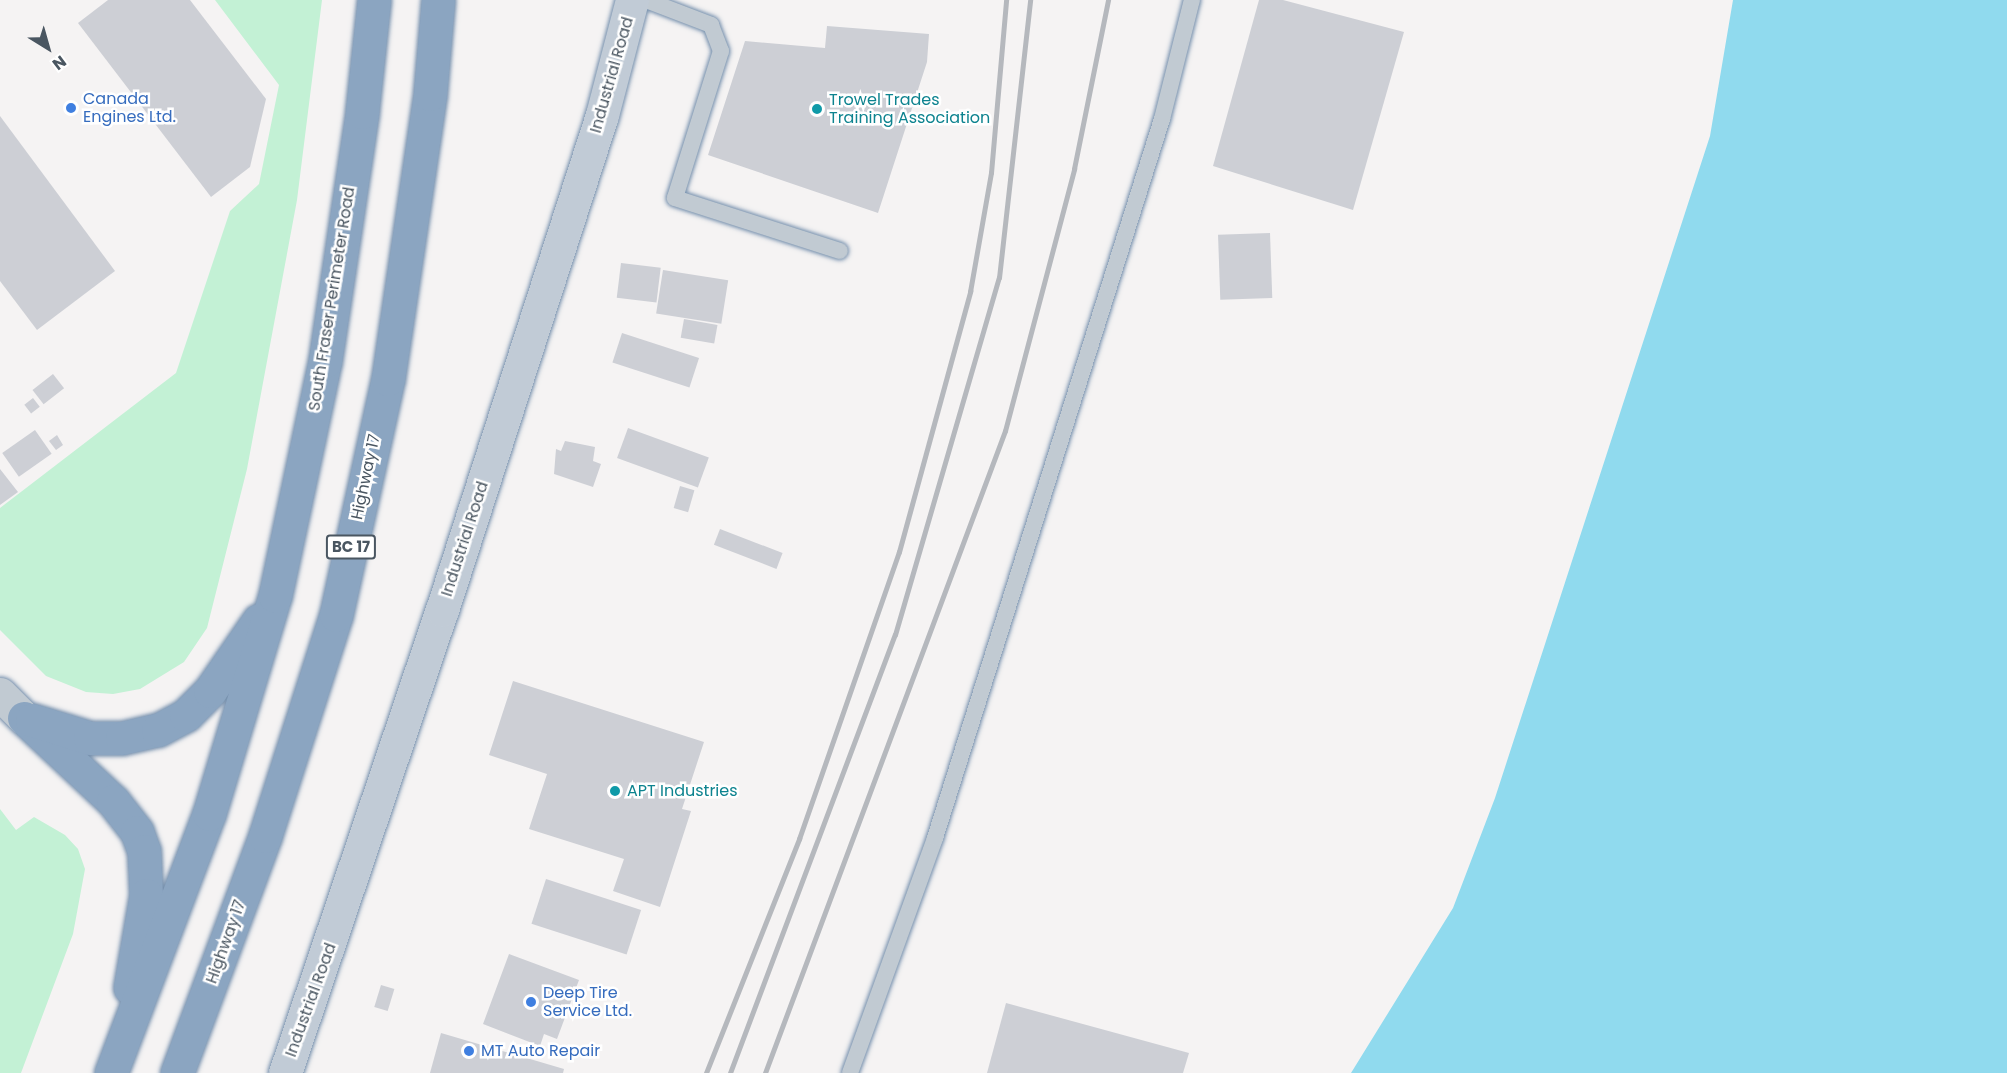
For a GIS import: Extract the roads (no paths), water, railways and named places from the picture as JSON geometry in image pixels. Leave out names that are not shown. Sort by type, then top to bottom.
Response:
[{"type":"highway","name":"South Fraser Perimeter Road","points":[[274,596],[325,361],[362,112],[374,0]]},
{"type":"highway","name":"Highway 17","points":[[177,1073],[265,836],[336,615],[388,379],[430,94],[438,0]]},
{"type":"highway","points":[[24,718],[90,738],[122,738],[158,730],[186,715],[210,691],[274,596]]},
{"type":"highway","points":[[115,1063],[209,814],[274,596]]},
{"type":"highway","points":[[24,718],[127,815],[144,851],[146,895],[115,1063]]},
{"type":"street","name":"Industrial Road","points":[[285,1073],[348,892],[606,103],[632,0]]},
{"type":"street","points":[[0,694],[24,718]]},
{"type":"lane","points":[[646,0],[711,25],[721,51],[675,198],[840,251]]},
{"type":"lane","points":[[850,1073],[935,838],[1162,119],[1192,0]]},
{"type":"water","points":[[1733,0],[2007,0],[2007,1073],[1351,1073],[1453,908],[1495,798],[1710,136]]},
{"type":"railway","points":[[706,1073],[799,839],[899,552],[970,292],[991,173],[1006,0]]},
{"type":"railway","points":[[730,1073],[895,635],[999,278],[1030,0]]},
{"type":"railway","points":[[765,1073],[1005,431],[1074,169],[1108,0]]},
{"type":"place","name":"Canada Engines Ltd.","points":[[71,108]]},
{"type":"place","name":"Trowel Trades Training Association","points":[[817,109]]},
{"type":"place","name":"APT Industries","points":[[615,791]]},
{"type":"place","name":"Deep Tire Service Ltd.","points":[[531,1002]]},
{"type":"place","name":"MT Auto Repair","points":[[469,1051]]}]
